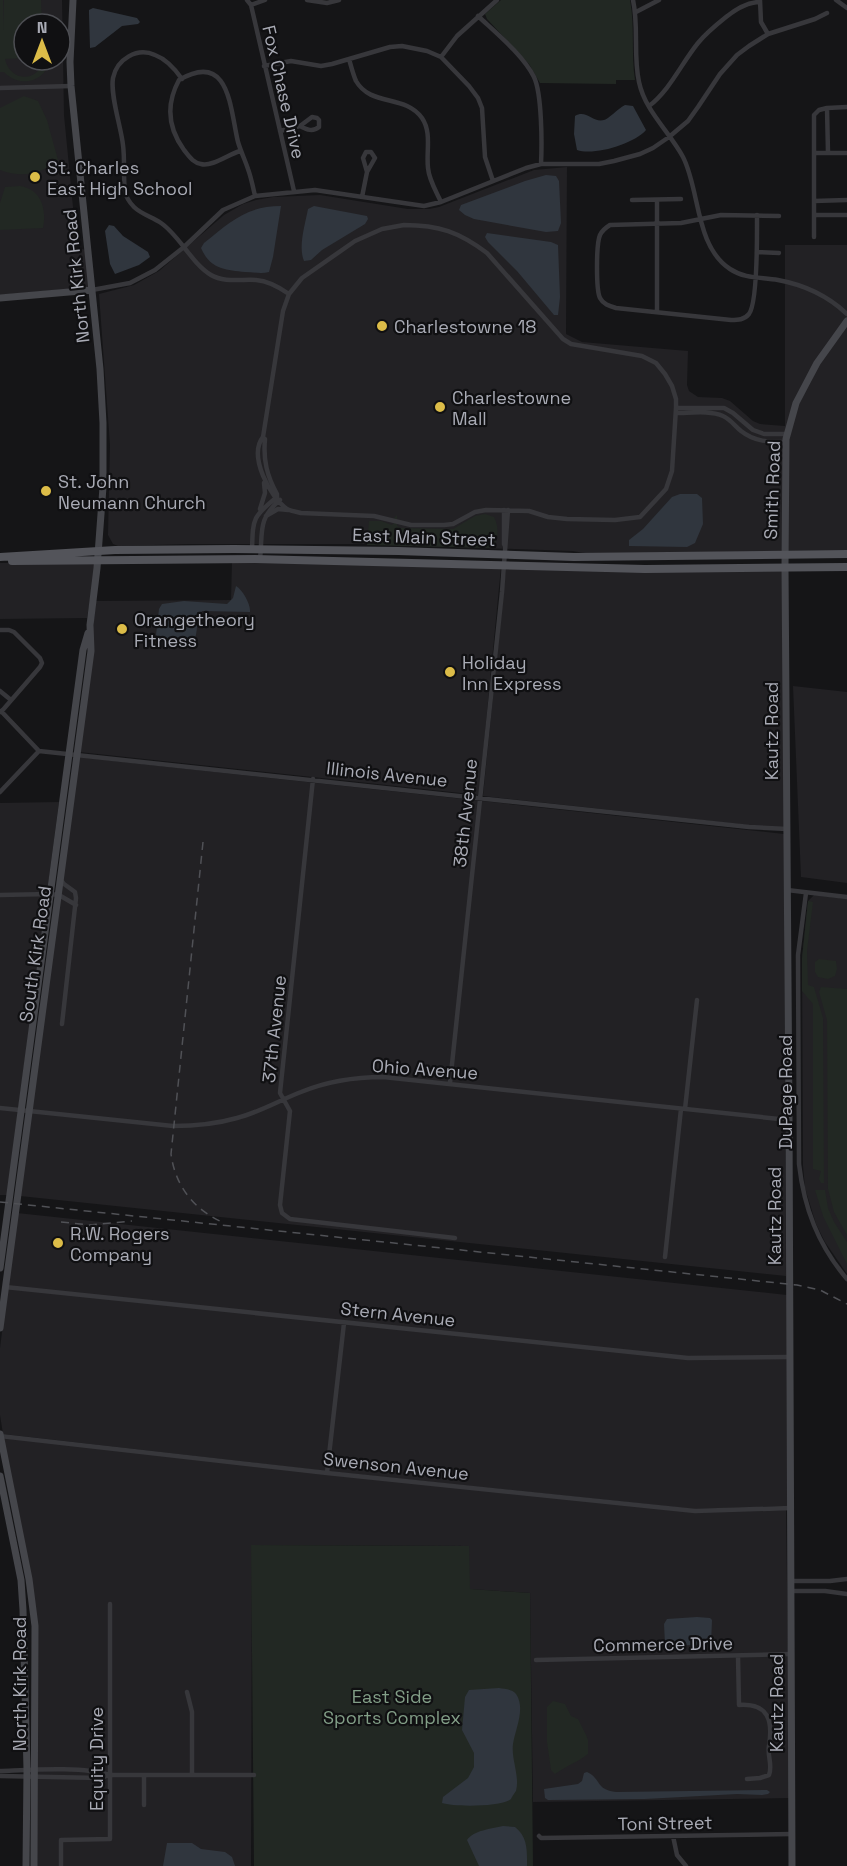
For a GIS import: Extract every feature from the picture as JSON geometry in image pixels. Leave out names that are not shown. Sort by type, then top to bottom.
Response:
[{"type":"main road","name":"North Kirk Road","points":[[73,0],[71,86],[100,369],[103,423],[103,487],[99,550]]},
{"type":"main road","points":[[0,298],[92,290]]},
{"type":"main road","name":"Smith Road","points":[[785,567],[787,438],[796,403],[812,371],[847,321]]},
{"type":"main road","name":"East Main Street","points":[[0,559],[99,550],[256,549],[505,550],[574,557],[847,554]]},
{"type":"main road","name":"South Kirk Road","points":[[0,1268],[59,895],[83,650],[90,625],[99,550]]},
{"type":"main road","name":"East Main Street","points":[[0,559],[260,559],[645,569],[847,567]]},
{"type":"main road","name":"Kautz Road","points":[[785,567],[792,1866]]},
{"type":"main road","name":"South Kirk Road","points":[[6,1287],[50,894],[72,754]]},
{"type":"main road","points":[[0,1328],[6,1287]]},
{"type":"main road","name":"North Kirk Road","points":[[0,1435],[8,1517],[29,1579],[35,1626],[26,1866]]},
{"type":"main road","name":"North Kirk Road","points":[[0,1476],[21,1580],[34,1866]]},
{"type":"street","points":[[249,3],[265,0]]},
{"type":"street","points":[[307,0],[327,3],[339,0]]},
{"type":"street","points":[[441,57],[457,36],[497,0]]},
{"type":"street","points":[[633,0],[636,12],[638,75],[641,91],[648,106],[683,157],[711,247],[717,258],[733,271],[813,290],[835,303],[847,314]]},
{"type":"street","points":[[636,12],[659,0]]},
{"type":"street","points":[[648,106],[663,93],[698,43],[713,27],[735,10],[760,1],[761,22],[768,34]]},
{"type":"street","points":[[837,1],[847,8]]},
{"type":"street","name":"Fox Chase Drive","points":[[249,3],[294,191]]},
{"type":"street","points":[[92,290],[130,283],[155,270],[184,247],[223,210],[255,196],[315,190],[411,206],[424,206],[441,202],[541,164],[599,164],[640,154],[669,137],[693,115],[729,63],[748,46],[768,34],[827,13]]},
{"type":"street","points":[[478,16],[523,61],[535,79],[539,98],[541,164]]},
{"type":"street","points":[[264,66],[291,61],[321,66],[390,47],[402,46],[427,51],[441,57],[478,98],[483,117],[485,157],[493,181]]},
{"type":"street","points":[[182,79],[171,65],[151,53],[129,56],[122,61],[114,74],[113,86],[123,144],[125,190],[128,198],[137,210],[161,223],[170,231],[211,276],[225,279],[258,280],[271,283],[289,294]]},
{"type":"street","points":[[349,59],[357,82],[364,90],[373,96],[406,104],[422,119],[427,128],[430,177],[441,202]]},
{"type":"street","points":[[240,151],[208,165],[200,164],[190,158],[171,124],[171,102],[175,88],[182,79],[199,72],[208,72],[216,75],[226,87],[240,151],[251,176],[255,196]]},
{"type":"street","points":[[0,88],[71,86]]},
{"type":"street","points":[[814,237],[814,115],[819,110],[827,108],[847,107]]},
{"type":"street","points":[[827,108],[828,153]]},
{"type":"street","points":[[280,131],[300,126]]},
{"type":"street","points":[[814,153],[847,153]]},
{"type":"street","points":[[362,197],[367,172]]},
{"type":"street","points":[[632,200],[681,199]]},
{"type":"street","points":[[657,200],[657,312]]},
{"type":"street","points":[[814,201],[847,200]]},
{"type":"street","points":[[757,215],[757,252],[751,309],[747,316],[740,320],[616,308],[602,301],[598,289],[598,241],[603,229],[610,225],[681,223],[721,215],[757,215],[779,216]]},
{"type":"street","points":[[814,215],[847,215]]},
{"type":"street","points":[[260,559],[253,529],[265,493],[259,456],[260,440],[263,437],[283,311],[289,294],[302,278],[355,241],[372,233],[404,225],[430,226],[448,230],[477,245],[487,253],[563,339],[571,344],[634,354],[656,363],[672,386],[676,399],[673,464],[668,484],[662,495],[640,517],[615,520],[553,518],[529,511],[486,510],[475,512],[453,524],[411,525],[374,516],[307,514],[278,509],[266,516]]},
{"type":"street","points":[[757,252],[779,253]]},
{"type":"street","points":[[676,410],[724,408],[753,430],[787,438]]},
{"type":"street","points":[[676,410],[723,416],[741,432],[756,440],[766,442],[787,438]]},
{"type":"street","points":[[250,559],[256,549],[266,513],[278,499],[265,465],[265,439],[263,437]]},
{"type":"street","points":[[264,480],[274,495],[290,510]]},
{"type":"street","points":[[259,511],[278,499]]},
{"type":"street","name":"38th Avenue","points":[[450,1083],[507,543],[506,510]]},
{"type":"street","points":[[0,630],[14,632],[40,658],[42,663],[0,712],[39,751],[0,792]]},
{"type":"street","points":[[0,691],[11,700]]},
{"type":"street","name":"Illinois Avenue","points":[[39,751],[749,827],[787,829]]},
{"type":"street","name":"37th Avenue","points":[[313,779],[280,1092],[290,1111],[280,1205],[282,1213],[290,1219],[454,1238]]},
{"type":"street","points":[[61,880],[75,892],[76,905],[62,1024]]},
{"type":"street","points":[[787,890],[847,897]]},
{"type":"street","name":"DuPage Road","points":[[806,893],[798,956],[799,1164],[808,1213],[824,1248],[847,1279]]},
{"type":"street","points":[[0,895],[59,895],[76,905]]},
{"type":"street","points":[[665,1257],[697,1000]]},
{"type":"street","name":"Ohio Avenue","points":[[0,1108],[173,1126],[194,1126],[239,1118],[321,1085],[361,1078],[383,1077],[789,1120]]},
{"type":"street","name":"Stern Avenue","points":[[6,1287],[688,1358],[789,1358]]},
{"type":"street","points":[[327,1473],[344,1323]]},
{"type":"street","name":"Swenson Avenue","points":[[0,1435],[327,1473],[695,1511],[790,1508]]},
{"type":"street","points":[[791,1581],[847,1579]]},
{"type":"street","points":[[791,1591],[825,1591],[847,1594]]},
{"type":"street","name":"Equity Drive","points":[[61,1866],[61,1840],[110,1839],[110,1604]]},
{"type":"street","name":"Commerce Drive","points":[[536,1660],[791,1654]]},
{"type":"street","points":[[738,1656],[739,1705],[749,1704],[760,1709],[770,1718],[771,1729],[768,1748],[771,1770],[769,1775],[747,1779]]},
{"type":"street","points":[[187,1692],[192,1712],[192,1775]]},
{"type":"street","points":[[0,1771],[101,1778],[109,1775],[254,1775]]},
{"type":"street","points":[[0,1776],[30,1774]]},
{"type":"street","points":[[144,1775],[144,1805]]},
{"type":"street","name":"Toni Street","points":[[539,1836],[541,1838],[792,1834]]},
{"type":"street","points":[[673,1836],[677,1856],[686,1866]]},
{"type":"shaded area","name":"St. Charles East High School","points":[[0,0],[62,0],[62,12],[12,12],[12,72],[63,72],[64,115],[77,248],[86,250],[89,287],[0,295]]},
{"type":"shaded area","points":[[93,8],[137,18],[140,22],[122,26],[95,47],[90,48],[89,10]]},
{"type":"shaded area","points":[[625,105],[633,106],[646,130],[633,140],[613,148],[593,151],[577,150],[574,134],[575,116],[583,114],[596,120],[604,120]]},
{"type":"shaded area","name":"Charlestowne Mall","points":[[567,167],[566,334],[582,342],[688,351],[687,385],[689,391],[698,397],[722,398],[730,401],[753,421],[760,424],[785,426],[785,245],[847,245],[847,550],[591,554],[572,551],[367,544],[118,546],[113,544],[108,535],[110,445],[99,294],[134,285],[159,271],[224,215],[243,204],[256,200],[320,195],[408,209],[429,209],[534,170]]},
{"type":"shaded area","points":[[546,175],[556,176],[559,181],[561,223],[558,231],[546,232],[474,219],[459,210],[461,205]]},
{"type":"shaded area","points":[[281,206],[269,272],[225,269],[214,264],[205,255],[201,248],[204,243],[239,217],[258,209]]},
{"type":"shaded area","points":[[314,206],[367,216],[368,219],[365,224],[322,250],[311,260],[304,261],[302,243],[304,229],[308,209]]},
{"type":"shaded area","points":[[109,225],[114,226],[123,236],[148,252],[150,257],[139,265],[115,274],[110,264],[105,231]]},
{"type":"shaded area","points":[[487,233],[558,245],[560,297],[558,315],[554,315],[517,271],[488,242],[485,237]]},
{"type":"shaded area","points":[[680,494],[697,494],[702,498],[703,524],[695,543],[687,547],[629,546],[629,540],[643,529],[672,497]]},
{"type":"shaded area","points":[[232,561],[501,567],[479,795],[79,752],[96,601],[231,600]]},
{"type":"shaded area","points":[[96,562],[87,618],[0,619],[0,563]]},
{"type":"shaded area","points":[[506,567],[782,569],[785,829],[483,796]]},
{"type":"shaded area","points":[[236,586],[246,598],[250,612],[202,611],[194,642],[162,638],[156,635],[159,609],[162,604],[184,601],[227,604],[233,598]]},
{"type":"shaded area","points":[[793,686],[847,692],[847,883],[801,877]]},
{"type":"shaded area","points":[[78,757],[784,834],[786,1276],[20,1196]]},
{"type":"shaded area","points":[[59,802],[7,1195],[0,1195],[0,803]]},
{"type":"shaded area","points":[[814,895],[847,899],[847,1274],[825,1242],[816,1224],[805,1188],[803,1166],[802,958],[808,901]]},
{"type":"shaded area","points":[[17,1213],[787,1295],[788,1506],[694,1509],[325,1471],[3,1434],[0,1415],[0,1348]]},
{"type":"shaded area","points":[[3,1438],[693,1512],[786,1510],[790,1798],[533,1802],[530,1593],[469,1589],[468,1546],[252,1545],[251,1866],[37,1866],[38,1654],[35,1604]]},
{"type":"shaded area","points":[[697,1617],[712,1620],[711,1644],[673,1646],[665,1644],[664,1624],[667,1619]]},
{"type":"shaded area","points":[[499,1688],[514,1692],[520,1706],[513,1750],[517,1779],[516,1791],[511,1799],[498,1804],[466,1806],[442,1803],[443,1797],[468,1778],[474,1767],[474,1753],[462,1730],[465,1697],[469,1690]]},
{"type":"shaded area","points":[[587,1772],[605,1789],[617,1792],[767,1790],[770,1792],[762,1795],[737,1794],[645,1799],[548,1800],[545,1798],[544,1789],[578,1784]]},
{"type":"shaded area","points":[[503,1826],[515,1827],[522,1835],[526,1845],[527,1866],[479,1866],[467,1840],[478,1832]]},
{"type":"shaded area","points":[[167,1843],[192,1843],[201,1849],[225,1852],[232,1857],[235,1866],[163,1866]]},
{"type":"green space","points":[[0,0],[3,0],[4,31],[4,0],[41,0],[42,12],[12,12],[12,59],[5,59],[12,72],[24,77],[44,72],[31,81],[24,81],[0,72]]},
{"type":"green space","points":[[501,0],[630,0],[635,80],[616,80],[616,84],[540,83],[529,64],[487,19],[485,14]]},
{"type":"green space","points":[[24,96],[38,101],[47,120],[58,160],[38,172],[16,174],[0,170],[0,108]]},
{"type":"green space","points":[[20,186],[33,191],[41,201],[44,214],[43,228],[0,230],[0,203],[5,187]]},
{"type":"green space","points":[[485,514],[494,517],[497,525],[497,537],[492,548],[367,545],[369,521],[381,521],[392,525],[397,515],[397,526],[401,528],[453,529],[475,516]]},
{"type":"green space","points":[[808,901],[813,902],[807,951],[808,985],[814,987],[823,1018],[824,1183],[821,1183],[819,1179],[821,1171],[813,1169],[813,1004],[802,991],[802,958]]},
{"type":"green space","points":[[819,959],[836,961],[835,976],[828,979],[818,977],[815,972],[815,962]]},
{"type":"green space","points":[[821,987],[847,989],[847,1235],[834,1212],[828,1189],[827,1020],[819,992]]},
{"type":"green space","points":[[815,1190],[825,1190],[828,1208],[847,1242],[847,1264],[823,1216]]},
{"type":"green space","name":"East Side Sports Complex","points":[[251,1545],[469,1546],[470,1589],[530,1593],[533,1866],[254,1866]]},
{"type":"green space","points":[[553,1701],[565,1704],[571,1716],[578,1719],[588,1740],[588,1754],[555,1774],[551,1770],[547,1742],[547,1707]]},
{"type":"railway","points":[[203,842],[171,1154],[177,1176],[187,1195],[202,1210],[222,1222]]},
{"type":"railway","points":[[0,1202],[797,1285],[820,1290],[847,1304]]},
{"type":"railway","points":[[61,1222],[90,1225],[132,1221]]},
{"type":"place","name":"St. Charles East High School","points":[[35,177]]},
{"type":"place","name":"Charlestowne 18","points":[[382,326]]},
{"type":"place","name":"Charlestowne Mall","points":[[440,407]]},
{"type":"place","name":"St. John Neumann Church","points":[[46,491]]},
{"type":"place","name":"Orangetheory Fitness","points":[[122,629]]},
{"type":"place","name":"Holiday Inn Express","points":[[450,672]]},
{"type":"place","name":"R.W. Rogers Company","points":[[58,1243]]}]
